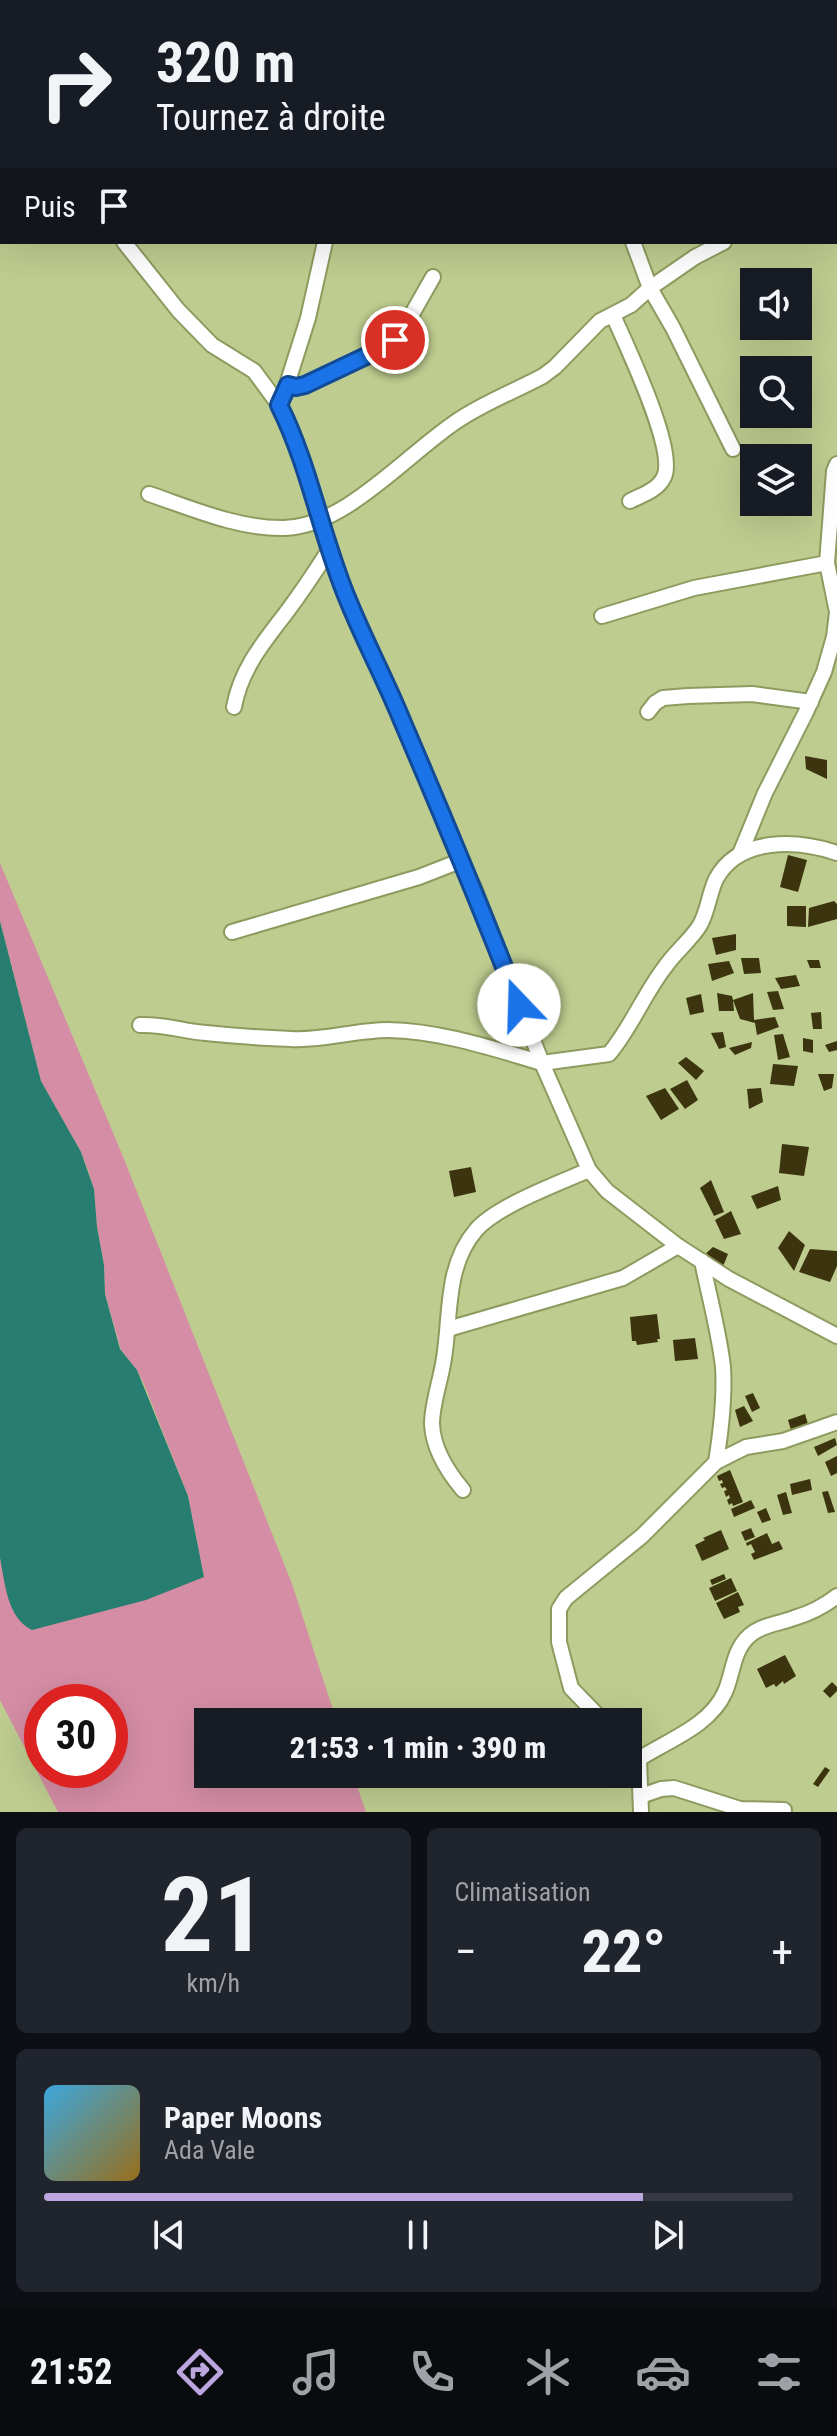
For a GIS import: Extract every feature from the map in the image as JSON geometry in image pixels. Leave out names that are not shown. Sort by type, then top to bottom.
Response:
[{"type":"street","points":[[126,244],[178,310],[212,345],[254,371],[279,405],[307,474],[347,599],[474,888],[542,1063],[589,1170],[607,1191],[678,1246],[729,1279],[837,1336]]},
{"type":"street","points":[[279,405],[308,318],[325,244]]},
{"type":"street","points":[[634,244],[650,288],[733,449]]},
{"type":"street","points":[[149,494],[246,524],[284,528],[320,522],[363,494],[454,422],[543,376],[600,321],[631,305],[650,288],[718,244]]},
{"type":"street","points":[[288,385],[305,385],[395,340],[433,277]]},
{"type":"street","points":[[613,315],[652,410],[667,457],[667,470],[660,485],[630,501]]},
{"type":"street","points":[[740,854],[765,793],[811,702],[836,637],[837,612],[827,563],[837,464]]},
{"type":"street","points":[[234,707],[238,687],[260,646],[304,589],[329,550]]},
{"type":"street","points":[[602,616],[694,588],[827,563]]},
{"type":"street","points":[[648,712],[663,698],[688,696],[752,694],[811,702]]},
{"type":"street","points":[[140,1025],[161,1024],[204,1033],[294,1040],[360,1031],[423,1033],[461,1039],[542,1063],[609,1054],[664,967],[699,927],[724,867],[740,854],[788,843],[837,853]]},
{"type":"street","points":[[232,932],[419,877],[460,861]]},
{"type":"street","points":[[463,1490],[441,1457],[432,1423],[448,1329],[449,1293],[459,1262],[476,1230],[488,1219],[589,1170]]},
{"type":"street","points":[[448,1329],[623,1278],[678,1246]]},
{"type":"street","points":[[702,1261],[722,1364],[724,1391],[716,1462]]},
{"type":"street","points":[[590,1708],[571,1688],[559,1642],[559,1609],[566,1598],[642,1536],[716,1462],[746,1447],[783,1441],[837,1422]]},
{"type":"street","points":[[642,1757],[712,1712],[724,1694],[735,1657],[746,1638],[759,1628],[822,1608],[837,1596]]},
{"type":"street","points":[[641,1788],[641,1812]]},
{"type":"street","points":[[641,1796],[674,1788],[740,1809],[784,1810]]},
{"type":"shaded area","points":[[0,863],[124,1159],[292,1584],[332,1708],[194,1708],[194,1788],[358,1788],[366,1812],[58,1812],[46,1788],[128,1788],[128,1684],[24,1684],[24,1746],[0,1700],[0,1558],[13,1610],[204,1577],[188,1496],[144,1384],[121,1350],[105,1294],[94,1189],[88,1170],[41,1081],[0,921]]},
{"type":"water","points":[[0,921],[41,1081],[81,1152],[94,1189],[105,1294],[120,1349],[137,1370],[188,1496],[204,1577],[146,1600],[32,1630],[12,1609],[0,1558]]},
{"type":"building","points":[[805,756],[827,760],[827,779],[806,769]]},
{"type":"building","points":[[788,855],[807,860],[798,892],[780,887]]},
{"type":"building","points":[[834,901],[837,904],[837,919],[808,927],[809,908]]},
{"type":"building","points":[[787,906],[806,906],[806,927],[787,926]]},
{"type":"building","points":[[736,934],[736,950],[716,955],[712,938]]},
{"type":"building","points":[[741,958],[759,958],[761,973],[744,974]]},
{"type":"building","points":[[807,960],[819,960],[821,968],[810,968]]},
{"type":"building","points":[[729,961],[734,973],[712,981],[708,964]]},
{"type":"building","points":[[796,975],[800,986],[781,989],[775,978]]},
{"type":"building","points":[[778,991],[784,1009],[773,1010],[767,992]]},
{"type":"building","points":[[717,993],[732,996],[734,1011],[719,1011]]},
{"type":"building","points":[[753,993],[754,1020],[775,1017],[779,1027],[757,1035],[755,1023],[740,1019],[733,1000]]},
{"type":"building","points":[[701,994],[704,1012],[690,1015],[686,998]]},
{"type":"building","points":[[821,1012],[822,1029],[813,1029],[811,1013]]},
{"type":"building","points":[[723,1032],[726,1047],[719,1049],[711,1033]]},
{"type":"building","points":[[783,1034],[790,1057],[778,1060],[774,1035]]},
{"type":"building","points":[[803,1038],[813,1040],[813,1053],[803,1051]]},
{"type":"building","points":[[837,1041],[837,1050],[829,1052],[825,1045]]},
{"type":"building","points":[[752,1042],[751,1048],[735,1055],[729,1048]]},
{"type":"building","points":[[686,1057],[704,1071],[696,1080],[678,1063]]},
{"type":"building","points":[[773,1064],[798,1066],[794,1086],[770,1084]]},
{"type":"building","points":[[818,1074],[834,1074],[832,1088],[824,1091]]},
{"type":"building","points":[[687,1080],[698,1100],[685,1109],[670,1089]]},
{"type":"building","points":[[665,1088],[679,1109],[661,1120],[646,1096]]},
{"type":"building","points":[[761,1088],[763,1102],[749,1109],[747,1089]]},
{"type":"building","points":[[782,1144],[809,1147],[804,1176],[779,1173]]},
{"type":"building","points":[[471,1167],[476,1192],[454,1197],[449,1171]]},
{"type":"building","points":[[711,1180],[724,1212],[714,1216],[700,1188]]},
{"type":"building","points":[[778,1186],[781,1200],[757,1209],[751,1196]]},
{"type":"building","points":[[731,1211],[741,1234],[724,1239],[715,1220]]},
{"type":"building","points":[[789,1231],[805,1245],[794,1271],[778,1248]]},
{"type":"building","points":[[713,1247],[728,1254],[722,1269],[703,1256]]},
{"type":"building","points":[[810,1249],[837,1251],[837,1266],[830,1282],[799,1272]]},
{"type":"building","points":[[657,1314],[660,1339],[637,1345],[636,1341],[632,1341],[630,1317]]},
{"type":"building","points":[[695,1338],[698,1359],[675,1361],[673,1340]]},
{"type":"building","points":[[753,1393],[760,1408],[752,1412],[745,1396]]},
{"type":"building","points":[[744,1406],[753,1421],[740,1427],[735,1410]]},
{"type":"building","points":[[805,1414],[808,1424],[791,1430],[788,1420]]},
{"type":"building","points":[[835,1438],[837,1445],[818,1456],[814,1447]]},
{"type":"building","points":[[837,1456],[837,1473],[831,1476],[825,1462]]},
{"type":"building","points":[[730,1470],[743,1502],[733,1506],[732,1503],[729,1505],[729,1495],[726,1497],[724,1491],[727,1490],[722,1488],[722,1480],[719,1481],[717,1476]]},
{"type":"building","points":[[810,1479],[812,1490],[792,1495],[790,1484]]},
{"type":"building","points":[[828,1491],[835,1512],[828,1513],[822,1492]]},
{"type":"building","points":[[786,1492],[792,1513],[783,1515],[777,1495]]},
{"type":"building","points":[[751,1500],[755,1508],[734,1517],[731,1509]]},
{"type":"building","points":[[766,1508],[771,1520],[762,1523],[757,1512]]},
{"type":"building","points":[[751,1528],[755,1537],[745,1541],[741,1532]]},
{"type":"building","points":[[721,1530],[729,1549],[702,1561],[695,1545]]},
{"type":"building","points":[[767,1533],[772,1544],[779,1541],[783,1549],[754,1560],[751,1554],[755,1552],[751,1544],[747,1546],[746,1543]]},
{"type":"building","points":[[724,1574],[726,1579],[712,1585],[710,1580]]},
{"type":"building","points":[[731,1578],[737,1591],[715,1601],[709,1588]]},
{"type":"building","points":[[738,1592],[744,1605],[738,1607],[740,1612],[724,1619],[716,1603]]},
{"type":"building","points":[[785,1655],[796,1676],[784,1684],[783,1681],[776,1687],[774,1684],[766,1688],[757,1669]]},
{"type":"building","points":[[832,1682],[837,1691],[830,1698],[823,1691]]},
{"type":"building","points":[[825,1767],[830,1770],[818,1787],[813,1784]]},
{"type":"route","points":[[395,340],[305,385],[288,385],[279,405],[307,474],[347,599],[474,888],[519,1005]]}]
